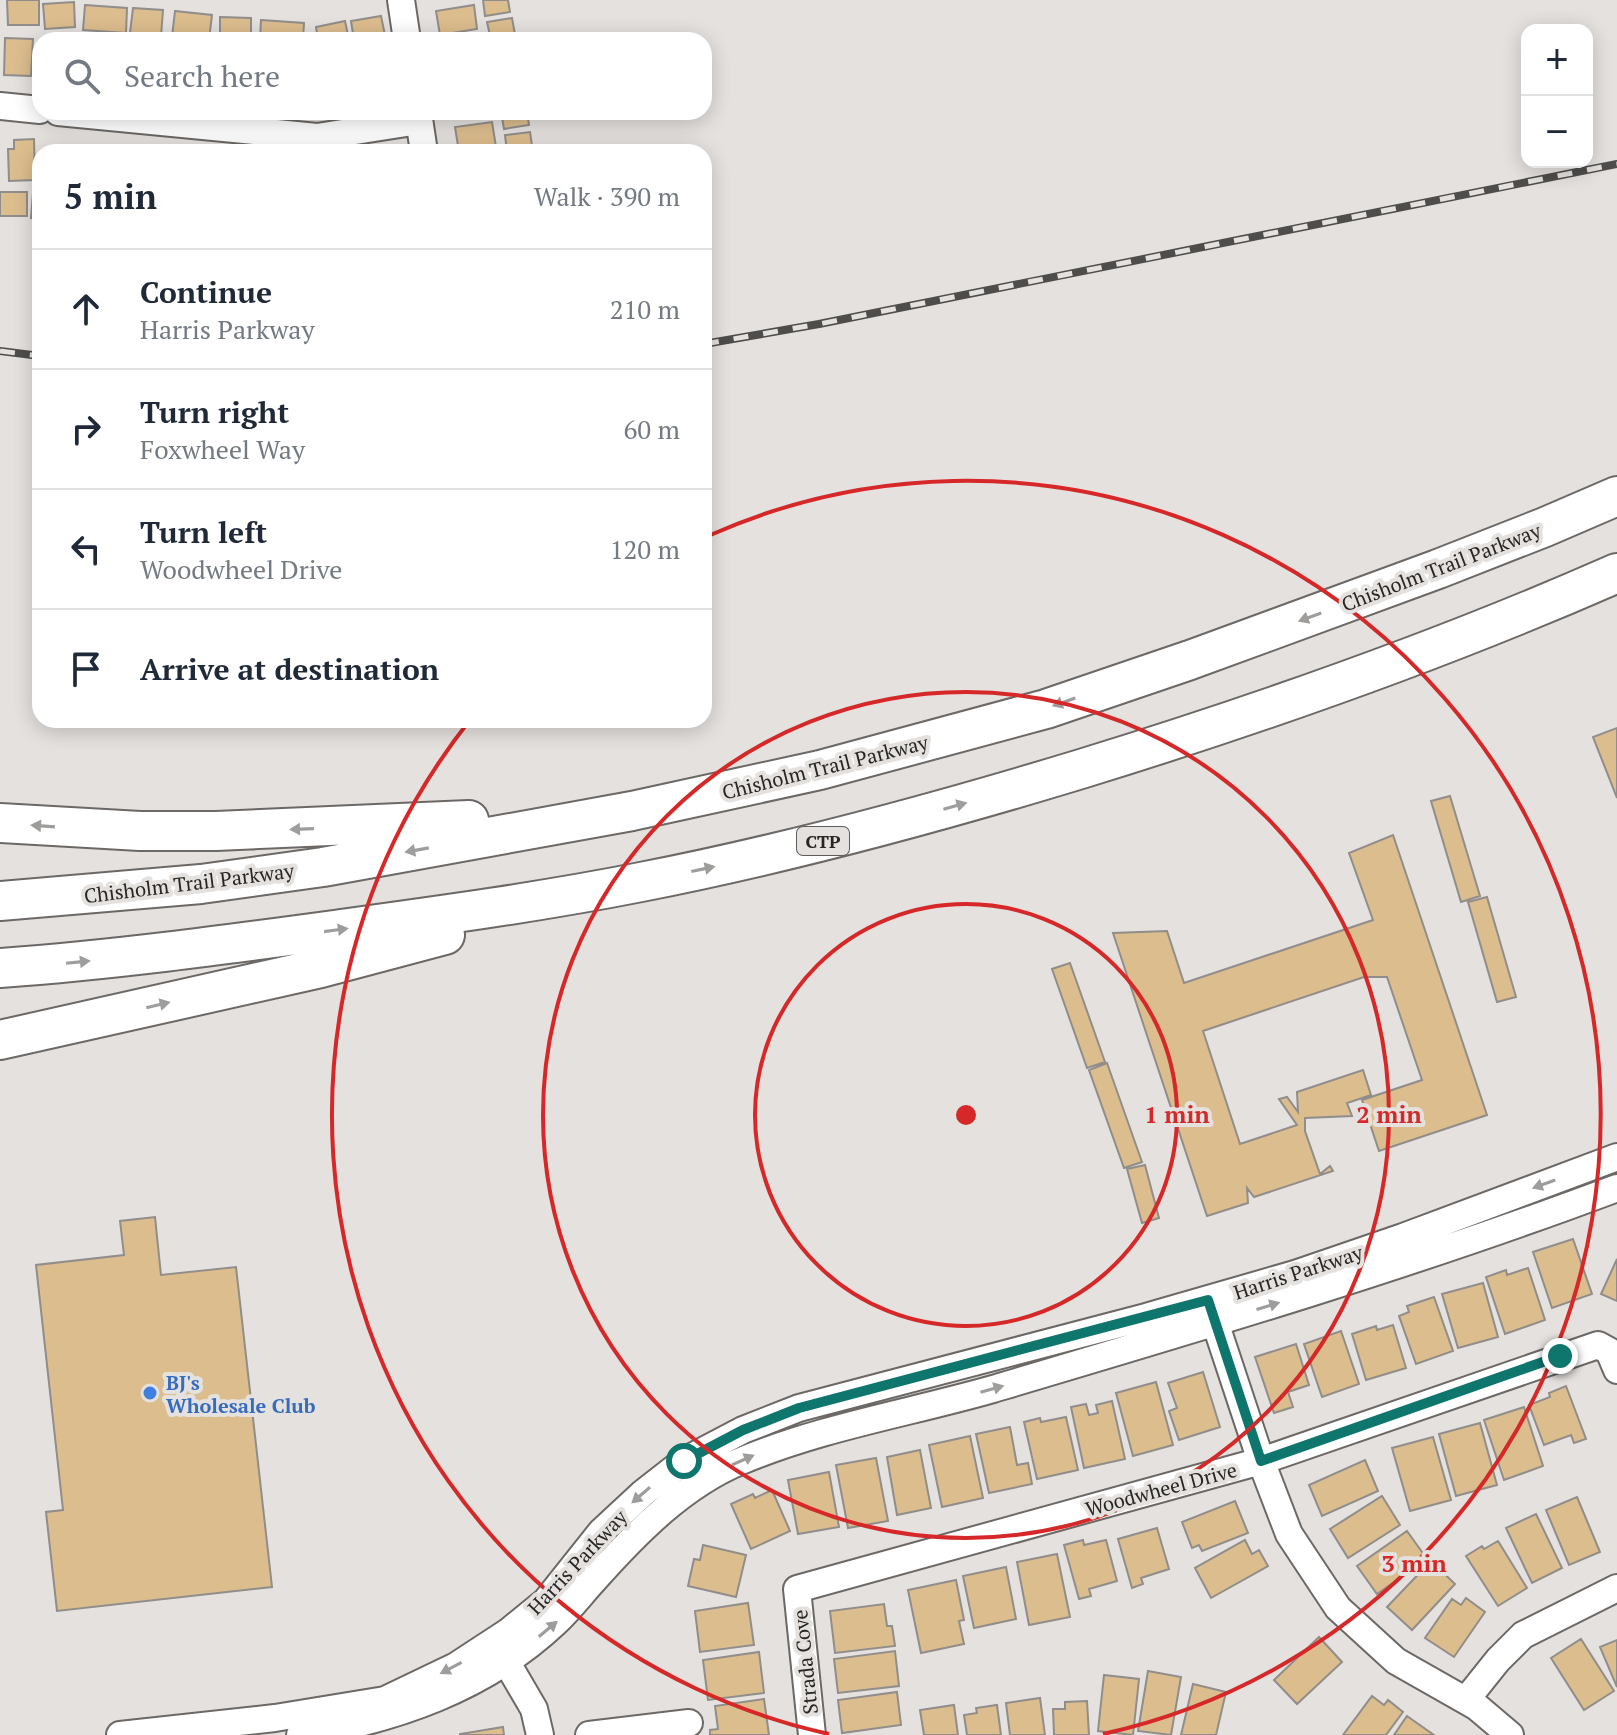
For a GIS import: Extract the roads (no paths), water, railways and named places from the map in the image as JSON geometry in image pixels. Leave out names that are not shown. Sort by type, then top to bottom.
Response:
[{"type":"highway","name":"Chisholm Trail Parkway","points":[[0,901],[201,884],[323,867],[632,811],[820,770],[1046,709],[1315,615],[1545,527],[1617,496]]},
{"type":"highway","name":"CTP","points":[[0,968],[145,955],[429,917],[639,882],[836,838],[994,795],[1181,738],[1402,662],[1617,573]]},
{"type":"highway","points":[[0,823],[140,831],[216,831],[632,811]]},
{"type":"highway","points":[[0,1040],[321,968],[639,882]]},
{"type":"street","points":[[401,0],[406,32]]},
{"type":"street","points":[[0,106],[32,109]]},
{"type":"street","points":[[141,120],[317,137],[404,120]]},
{"type":"street","points":[[419,120],[423,144]]},
{"type":"street","name":"Harris Parkway","points":[[300,1735],[390,1717],[479,1680],[557,1622],[641,1529],[689,1491],[736,1463],[804,1436],[990,1390],[1211,1311],[1617,1157]]},
{"type":"street","name":"Harris Parkway","points":[[120,1735],[275,1718],[390,1717],[546,1601],[601,1532],[643,1493],[684,1461],[743,1430],[799,1408],[1365,1277],[1517,1226],[1617,1188]]},
{"type":"street","points":[[1211,1311],[1289,1534],[1338,1608],[1396,1661],[1466,1700],[1510,1735]]},
{"type":"street","name":"Woodwheel Drive","points":[[797,1589],[1261,1461],[1598,1345],[1613,1361]]},
{"type":"street","points":[[1466,1700],[1523,1635],[1617,1588]]},
{"type":"street","name":"Strada Cove","points":[[797,1589],[812,1735]]},
{"type":"street","points":[[506,1661],[534,1709],[540,1735]]},
{"type":"street","points":[[589,1735],[689,1723]]},
{"type":"railway","points":[[712,343],[819,324],[1617,164]]},
{"type":"railway","points":[[0,351],[32,355]]},
{"type":"place","name":"BJ's Wholesale Club","points":[[150,1393]]}]
